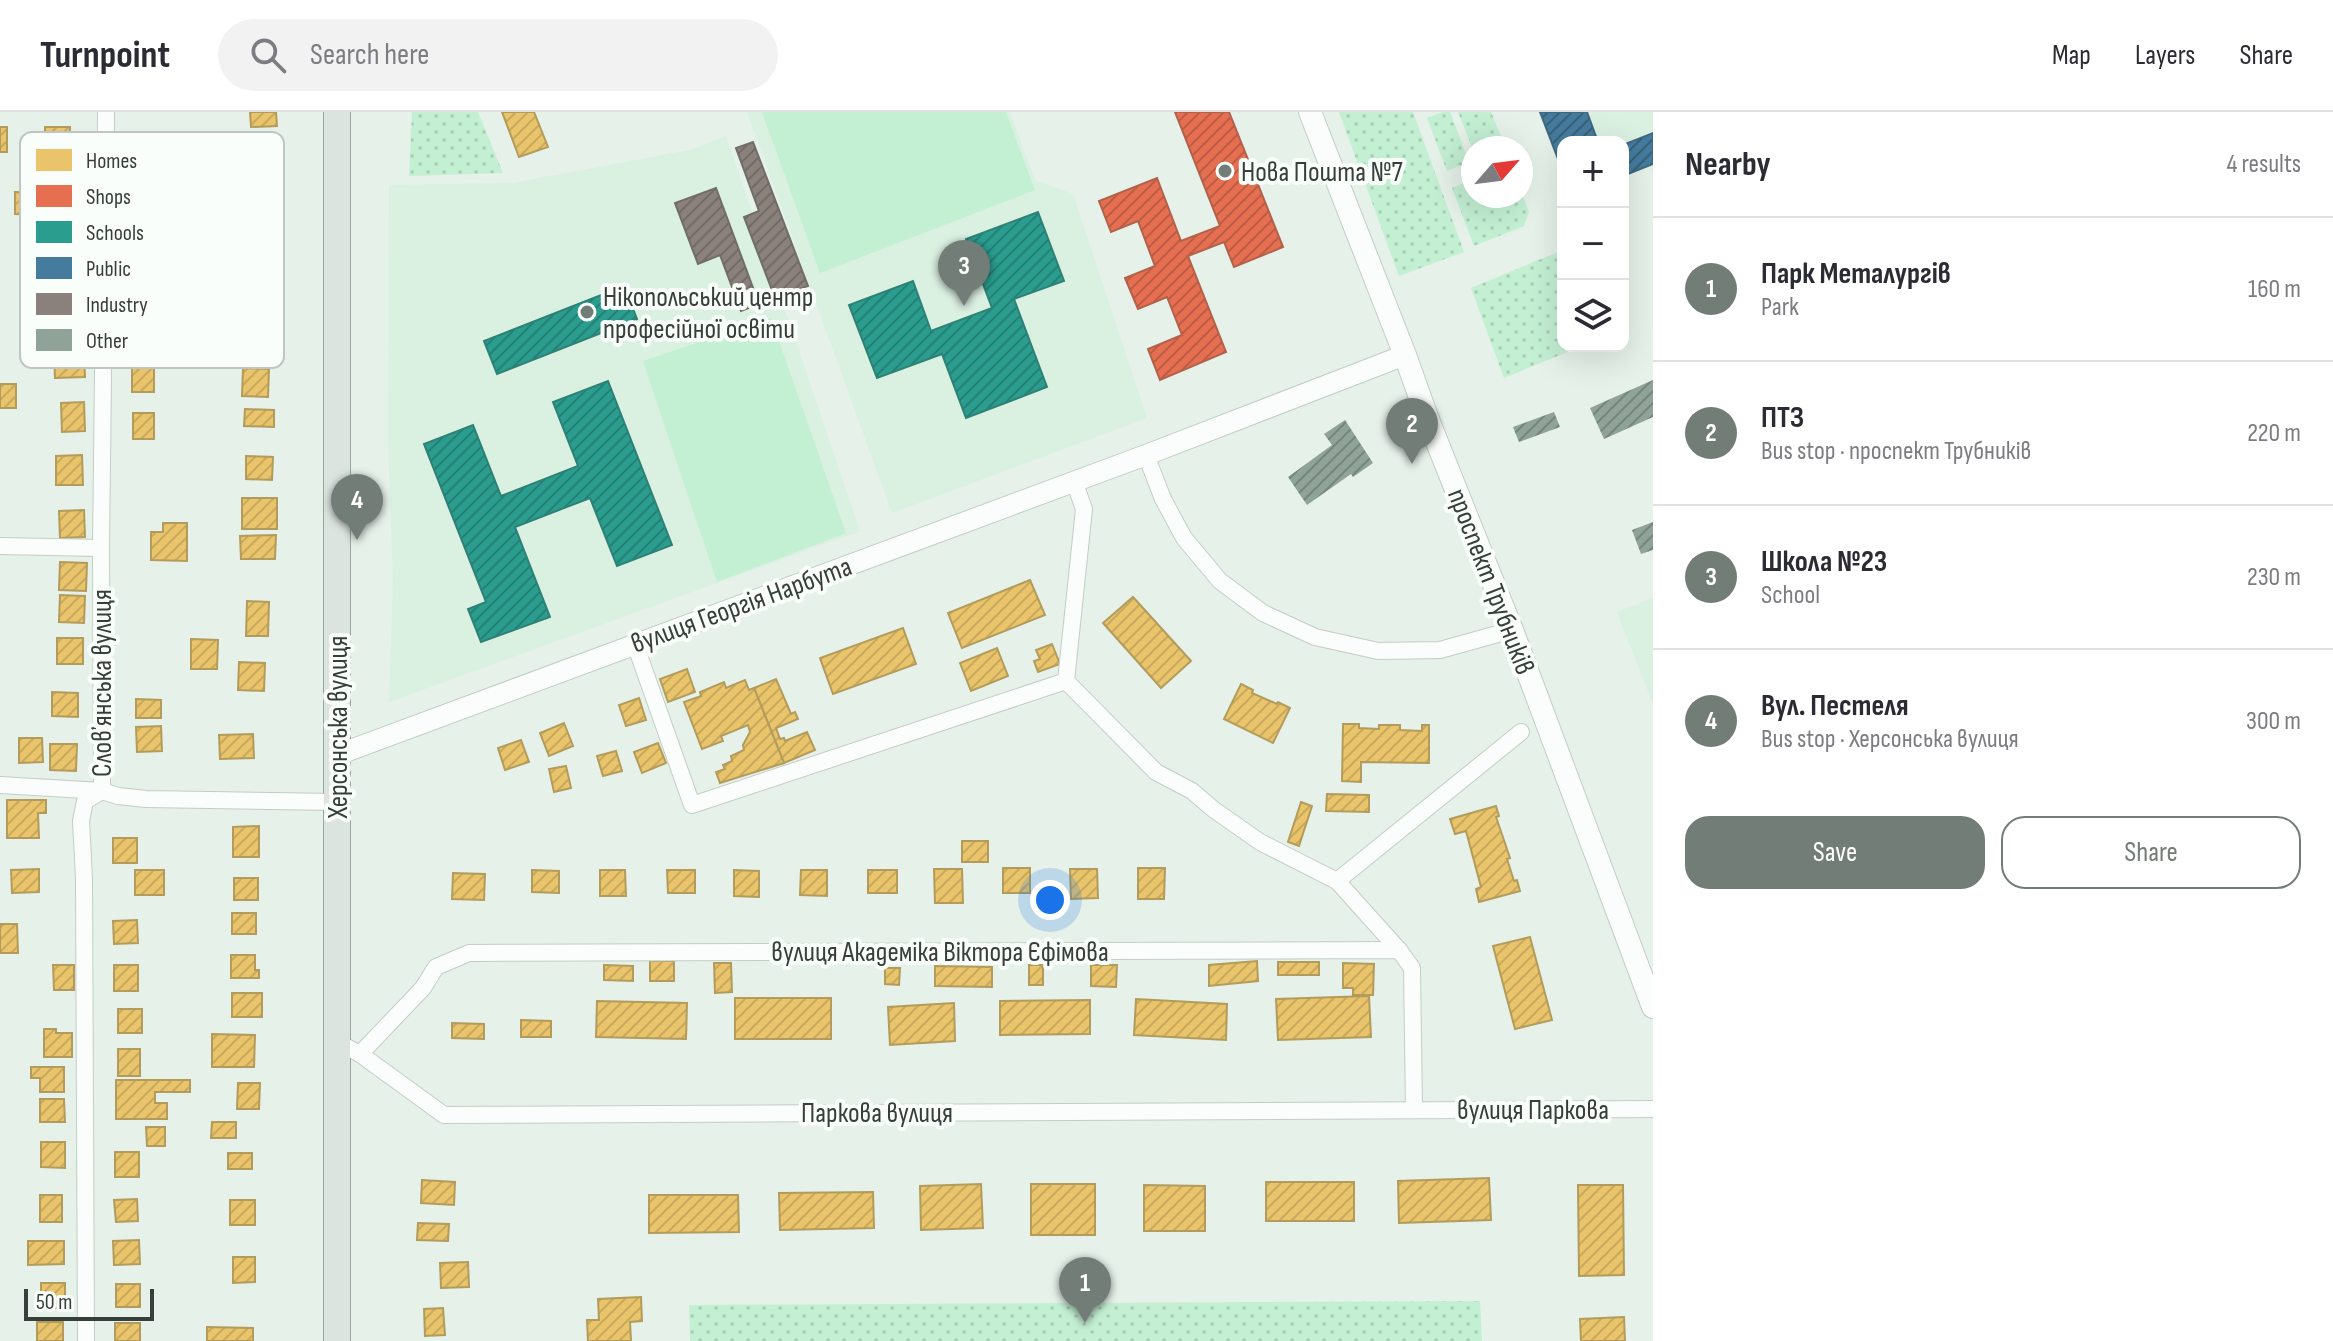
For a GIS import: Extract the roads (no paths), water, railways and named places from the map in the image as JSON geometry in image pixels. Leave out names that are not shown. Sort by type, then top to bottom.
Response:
[{"type":"main road","name":"Херсонська вулиця","points":[[337,112],[337,802],[348,1048],[337,1341]]},
{"type":"main road","name":"проспект Трубників","points":[[1310,112],[1512,630],[1653,1007]]},
{"type":"street","name":"Словʼянська вулиця","points":[[106,112],[106,132]]},
{"type":"street","name":"вулиця Георгія Нарбута","points":[[337,755],[1146,455],[1405,355]]},
{"type":"street","name":"Словʼянська вулиця","points":[[86,1341],[85,894],[81,821],[85,801],[102,791],[103,368]]},
{"type":"street","points":[[1146,455],[1163,499],[1184,538],[1220,581],[1263,613],[1315,637],[1378,651],[1440,650],[1512,630]]},
{"type":"street","points":[[1066,681],[1084,509],[1074,481]]},
{"type":"street","points":[[0,546],[101,548]]},
{"type":"street","points":[[635,644],[692,805],[1066,681]]},
{"type":"street","points":[[1066,681],[1156,772],[1192,791],[1260,842],[1337,881],[1399,950],[1412,968],[1414,1109]]},
{"type":"street","points":[[1337,881],[1521,732]]},
{"type":"street","points":[[0,785],[102,791],[146,799],[337,802]]},
{"type":"street","name":"вулиця Академіка Віктора Єфімова","points":[[348,1048],[423,988],[436,967],[469,953],[1399,950]]},
{"type":"street","name":"Паркова вулиця","points":[[348,1048],[444,1115],[1414,1109]]},
{"type":"street","name":"вулиця Паркова","points":[[1414,1109],[1653,1109]]},
{"type":"place","name":"Нова Пошта №7","points":[[1225,171]]},
{"type":"place","name":"Школа №23","points":[[964,306]]},
{"type":"place","name":"Нікопольський центр професійної освіти","points":[[587,312]]},
{"type":"place","name":"ПТЗ","points":[[1412,464]]},
{"type":"place","name":"Вул. Пестеля","points":[[357,540]]},
{"type":"place","name":"Парк Металургів","points":[[1085,1323]]}]
